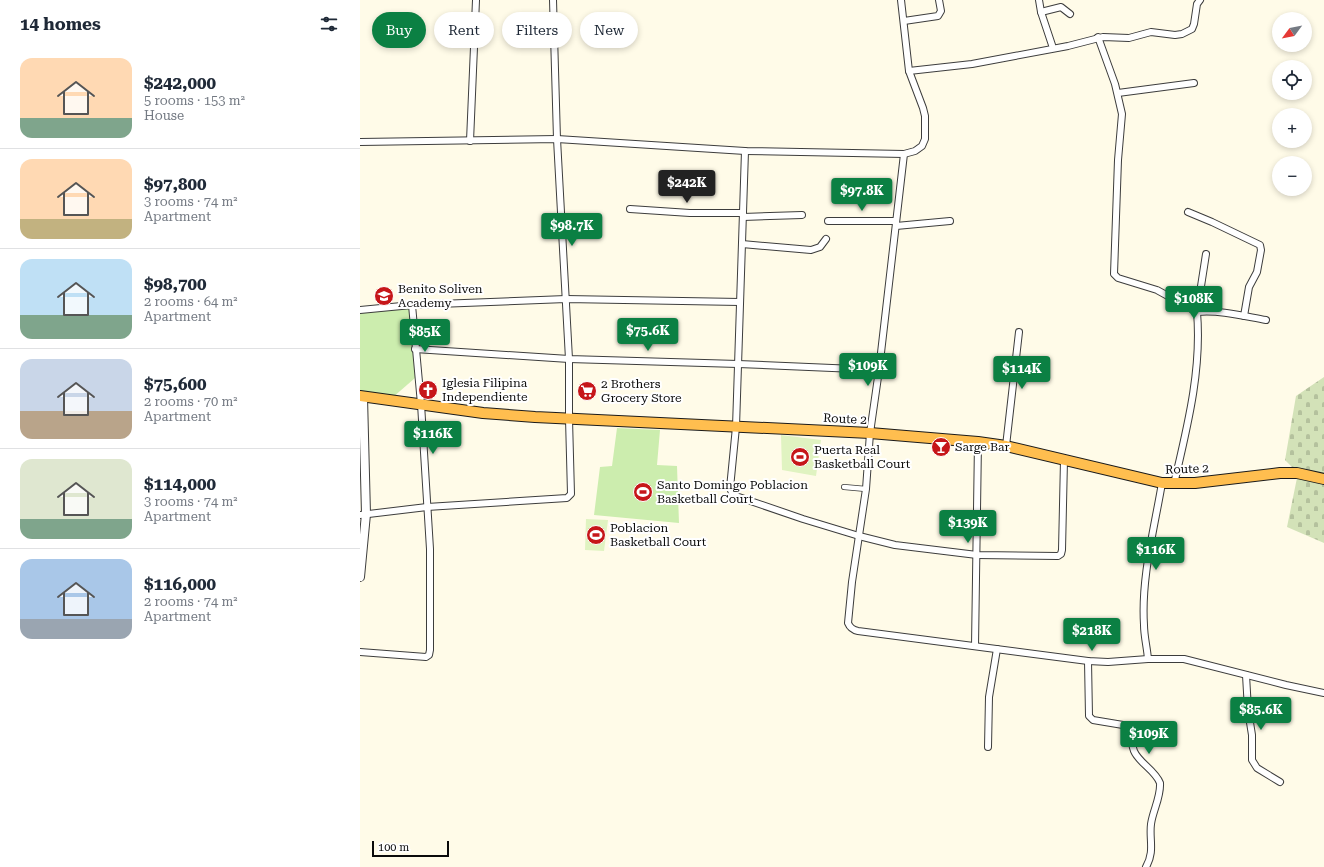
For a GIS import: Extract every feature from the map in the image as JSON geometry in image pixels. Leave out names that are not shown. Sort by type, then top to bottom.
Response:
[{"type":"highway","name":"Route 2","points":[[361,396],[484,412],[569,419],[870,433],[978,442],[1006,446],[1162,484],[1195,483],[1280,473],[1297,473],[1324,479]]},
{"type":"street","points":[[470,141],[476,0]]},
{"type":"street","points":[[363,514],[428,507],[569,497],[571,494],[569,359],[557,139],[553,0]]},
{"type":"street","points":[[360,142],[557,139],[745,151],[904,154],[919,149],[925,139],[923,108],[906,61],[904,21],[901,0]]},
{"type":"street","points":[[904,21],[938,16],[941,11],[939,0]]},
{"type":"street","points":[[1039,0],[1041,12],[1052,48]]},
{"type":"street","points":[[909,71],[972,64],[1068,46],[1110,36],[1129,38],[1148,33],[1175,35],[1182,34],[1192,29],[1197,4],[1200,0]]},
{"type":"street","points":[[1041,12],[1061,8],[1070,14]]},
{"type":"street","points":[[1098,38],[1118,93],[1122,114],[1118,160],[1114,274],[1118,278],[1157,290],[1197,312],[1211,311],[1266,320]]},
{"type":"street","points":[[1118,93],[1194,83]]},
{"type":"street","points":[[745,151],[736,426],[730,488],[734,495],[782,512],[860,536],[895,544],[977,555],[1058,556],[1061,554],[1064,460]]},
{"type":"street","points":[[904,154],[879,370],[870,433],[866,489],[852,582],[848,623],[852,629],[1088,661],[1108,662],[1148,659],[1184,659],[1286,685],[1324,692]]},
{"type":"street","points":[[630,209],[743,215],[802,215]]},
{"type":"street","points":[[1188,212],[1226,228],[1260,245],[1261,256],[1257,272],[1249,287],[1244,316]]},
{"type":"street","points":[[828,221],[896,224],[950,221]]},
{"type":"street","points":[[742,244],[811,250],[820,247],[826,239]]},
{"type":"street","points":[[1174,484],[1193,399],[1197,364],[1197,312],[1206,254]]},
{"type":"street","points":[[360,310],[412,305],[566,299],[740,302]]},
{"type":"street","points":[[360,652],[419,657],[426,657],[430,654],[430,549],[428,507],[412,305]]},
{"type":"street","points":[[1006,446],[1019,332]]},
{"type":"street","points":[[415,349],[569,359],[879,370]]},
{"type":"street","points":[[360,577],[363,514],[361,396]]},
{"type":"street","points":[[975,646],[978,442]]},
{"type":"street","points":[[1148,659],[1144,626],[1146,573],[1162,484]]},
{"type":"street","points":[[844,487],[866,489]]},
{"type":"street","points":[[988,747],[989,697],[997,649]]},
{"type":"street","points":[[1088,661],[1089,716],[1094,720],[1127,728],[1131,732],[1134,752],[1160,783],[1151,825],[1152,852],[1146,867]]},
{"type":"street","points":[[1246,675],[1248,710],[1252,735],[1252,760],[1257,768],[1280,782]]},
{"type":"green space","points":[[410,307],[415,378],[392,398],[360,394],[360,312]]},
{"type":"green space","points":[[1324,377],[1324,543],[1287,527],[1298,473],[1285,460],[1296,396]]},
{"type":"green space","points":[[617,428],[660,430],[657,465],[677,466],[679,523],[594,515],[600,467],[612,466]]},
{"type":"green space","name":"Puerta Real Basketball Court","points":[[781,435],[821,440],[816,476],[782,470]]},
{"type":"green space","name":"Santo Domingo Poblacion Basketball Court","points":[[636,486],[651,487],[650,499],[635,497]]},
{"type":"green space","name":"Poblacion Basketball Court","points":[[586,519],[608,520],[604,551],[585,550]]},
{"type":"place","name":"Benito Soliven Academy","points":[[384,296]]},
{"type":"place","name":"Iglesia Filipina Independiente","points":[[428,390]]},
{"type":"place","name":"2 Brothers Grocery Store","points":[[587,391]]},
{"type":"place","name":"Sarge Bar","points":[[941,447]]},
{"type":"place","name":"Puerta Real Basketball Court","points":[[800,457]]},
{"type":"place","name":"Santo Domingo Poblacion Basketball Court","points":[[643,492]]},
{"type":"place","name":"Poblacion Basketball Court","points":[[596,535]]}]
